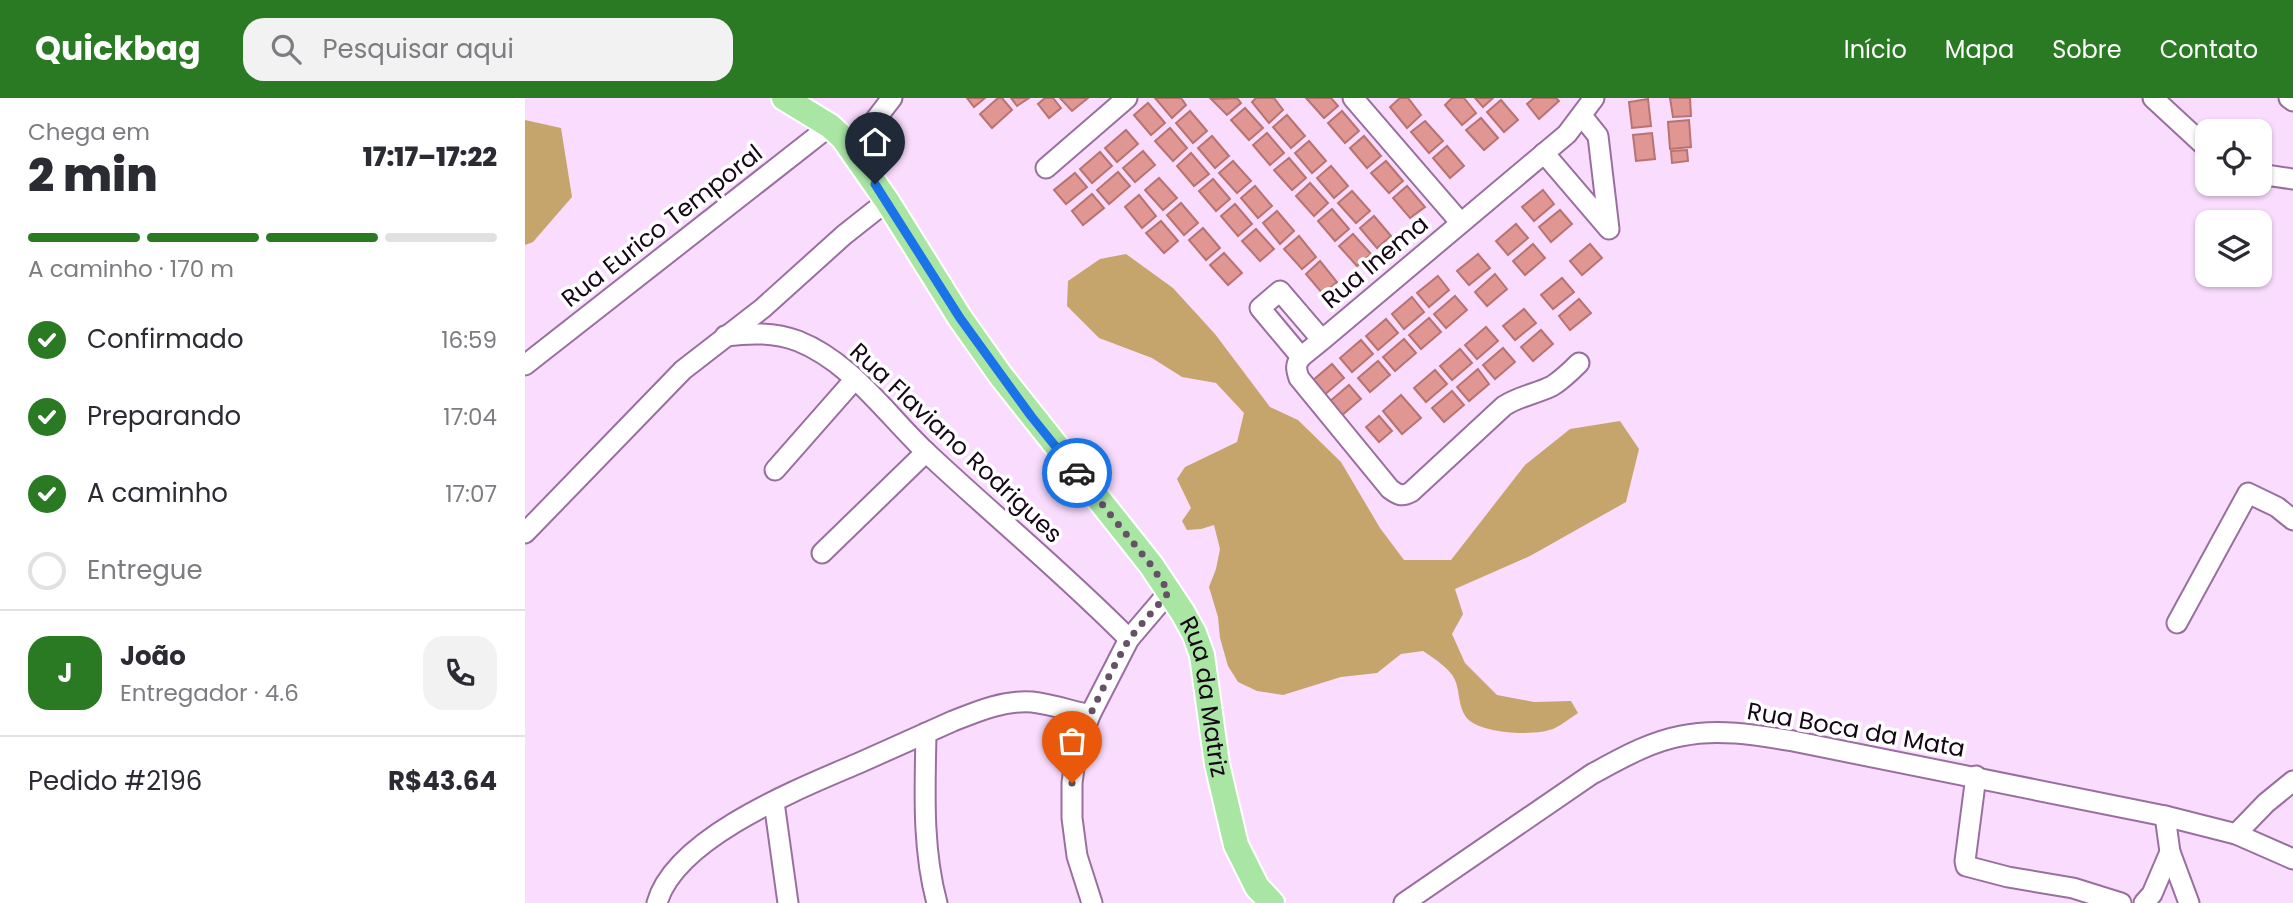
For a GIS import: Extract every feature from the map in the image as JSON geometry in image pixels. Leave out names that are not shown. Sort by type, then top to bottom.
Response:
[{"type":"main road","name":"Rua da Matriz","points":[[784,98],[830,126],[852,150],[1001,376],[1144,556],[1194,633],[1202,655],[1217,764],[1236,845],[1257,887],[1272,903]]},
{"type":"street","points":[[852,150],[892,98]]},
{"type":"street","points":[[1046,168],[1127,98]]},
{"type":"street","points":[[1353,98],[1460,222]]},
{"type":"street","name":"Rua Inema","points":[[1322,340],[1280,291],[1260,308],[1301,357],[1322,340],[1460,222],[1567,134],[1594,98]]},
{"type":"street","points":[[2153,98],[2195,137]]},
{"type":"street","points":[[2288,98],[2293,101]]},
{"type":"street","points":[[1544,153],[1609,229],[1598,136],[1582,117]]},
{"type":"street","name":"Rua Eurico Temporal","points":[[525,365],[830,126]]},
{"type":"street","points":[[2272,176],[2293,178]]},
{"type":"street","points":[[525,533],[683,370],[763,308],[844,235],[887,201]]},
{"type":"street","name":"Rua Flaviano Rodrigues","points":[[725,336],[752,332],[798,341],[838,364],[926,452],[1068,579],[1129,639]]},
{"type":"street","points":[[1301,357],[1296,368],[1299,378],[1391,489],[1404,496],[1504,406],[1514,399],[1559,382],[1579,363]]},
{"type":"street","points":[[775,470],[855,379]]},
{"type":"street","points":[[822,553],[926,452]]},
{"type":"street","points":[[2177,623],[2248,494],[2277,508],[2293,520]]},
{"type":"street","points":[[1092,903],[1077,856],[1072,818],[1072,783],[1076,753],[1090,715],[1129,639],[1169,592]]},
{"type":"street","points":[[657,903],[663,886],[677,868],[720,832],[774,802],[926,733],[982,709],[1012,702],[1032,702],[1090,715]]},
{"type":"street","points":[[926,733],[924,815],[927,853],[937,903]]},
{"type":"street","name":"Rua Boca da Mata","points":[[1404,903],[1592,774],[1624,757],[1681,736],[1711,733],[1750,734],[1976,776],[2165,816],[2236,834],[2293,859]]},
{"type":"street","points":[[1976,776],[1966,866],[2008,877],[2073,888],[2121,903]]},
{"type":"street","points":[[2236,834],[2266,803],[2293,782]]},
{"type":"street","points":[[774,802],[788,903]]},
{"type":"street","points":[[2165,816],[2170,852],[2189,903]]},
{"type":"street","points":[[2144,903],[2152,894],[2170,852]]},
{"type":"shaded area","points":[[525,120],[561,128],[572,197],[533,242],[525,245]]},
{"type":"shaded area","points":[[1126,254],[1173,288],[1215,334],[1270,407],[1298,420],[1341,462],[1380,528],[1404,560],[1451,560],[1525,465],[1570,429],[1620,421],[1639,449],[1626,502],[1530,556],[1455,589],[1463,614],[1452,634],[1465,663],[1497,695],[1534,702],[1571,701],[1578,713],[1546,731],[1522,733],[1482,727],[1473,723],[1463,713],[1453,676],[1423,651],[1401,654],[1377,673],[1341,677],[1283,695],[1257,691],[1238,682],[1228,666],[1209,587],[1220,549],[1214,525],[1187,530],[1182,521],[1191,508],[1177,479],[1185,467],[1237,442],[1244,413],[1216,383],[1182,377],[1152,358],[1099,338],[1067,306],[1068,281],[1100,259]]},
{"type":"building","points":[[967,98],[985,98],[974,107]]},
{"type":"building","points":[[998,98],[1002,98],[1012,110],[992,128],[980,114]]},
{"type":"building","points":[[1011,98],[1029,98],[1017,106]]},
{"type":"building","points":[[1045,98],[1053,98],[1061,108],[1049,118],[1038,104]]},
{"type":"building","points":[[1060,98],[1088,98],[1072,111]]},
{"type":"building","points":[[1155,98],[1181,98],[1186,105],[1172,118]]},
{"type":"building","points":[[1237,98],[1241,103],[1227,115],[1211,99]]},
{"type":"building","points":[[1256,98],[1274,98],[1283,110],[1269,123],[1252,102]]},
{"type":"building","points":[[1306,98],[1331,98],[1338,106],[1324,118]]},
{"type":"building","points":[[1400,98],[1408,98],[1421,115],[1407,128],[1390,107]]},
{"type":"building","points":[[1452,98],[1464,98],[1476,113],[1462,125],[1445,105]]},
{"type":"building","points":[[1475,98],[1493,98],[1483,107]]},
{"type":"building","points":[[1534,98],[1556,98],[1559,101],[1539,119],[1527,104]]},
{"type":"building","points":[[1670,98],[1690,98],[1691,116],[1673,117]]},
{"type":"building","points":[[1648,99],[1651,126],[1632,128],[1629,102]]},
{"type":"building","points":[[1501,100],[1518,120],[1504,132],[1487,112]]},
{"type":"building","points":[[1148,103],[1165,123],[1151,135],[1134,115]]},
{"type":"building","points":[[1245,108],[1263,128],[1249,140],[1231,120]]},
{"type":"building","points":[[1190,111],[1207,131],[1193,143],[1176,123]]},
{"type":"building","points":[[1342,111],[1359,131],[1345,143],[1328,123]]},
{"type":"building","points":[[1287,115],[1305,136],[1291,148],[1273,127]]},
{"type":"building","points":[[1481,118],[1498,138],[1484,150],[1466,130]]},
{"type":"building","points":[[1689,120],[1691,147],[1670,149],[1668,122]]},
{"type":"building","points":[[1425,121],[1443,141],[1429,153],[1411,132]]},
{"type":"building","points":[[1170,128],[1187,148],[1173,161],[1155,141]]},
{"type":"building","points":[[1126,130],[1138,144],[1117,162],[1105,148]]},
{"type":"building","points":[[1267,133],[1284,153],[1270,165],[1253,145]]},
{"type":"building","points":[[1652,133],[1655,159],[1636,161],[1633,135]]},
{"type":"building","points":[[1212,136],[1229,156],[1215,168],[1198,148]]},
{"type":"building","points":[[1364,136],[1381,156],[1367,168],[1350,148]]},
{"type":"building","points":[[1309,141],[1326,161],[1312,173],[1295,153]]},
{"type":"building","points":[[1447,146],[1464,166],[1450,178],[1433,158]]},
{"type":"building","points":[[1687,150],[1688,161],[1672,163],[1671,151]]},
{"type":"building","points":[[1143,151],[1155,165],[1135,182],[1123,168]]},
{"type":"building","points":[[1100,152],[1112,166],[1092,183],[1080,169]]},
{"type":"building","points":[[1191,153],[1209,174],[1194,186],[1177,166]]},
{"type":"building","points":[[1289,158],[1306,178],[1292,190],[1274,170]]},
{"type":"building","points":[[1233,161],[1251,181],[1237,193],[1219,173]]},
{"type":"building","points":[[1386,161],[1403,181],[1389,193],[1371,173]]},
{"type":"building","points":[[1331,166],[1348,186],[1334,198],[1317,178]]},
{"type":"building","points":[[1118,172],[1130,186],[1109,204],[1097,190]]},
{"type":"building","points":[[1075,173],[1087,187],[1066,204],[1054,190]]},
{"type":"building","points":[[1159,178],[1177,198],[1163,210],[1145,190]]},
{"type":"building","points":[[1213,179],[1230,199],[1216,211],[1199,191]]},
{"type":"building","points":[[1310,183],[1328,203],[1314,216],[1296,196]]},
{"type":"building","points":[[1255,186],[1272,206],[1258,218],[1241,198]]},
{"type":"building","points":[[1407,186],[1425,207],[1410,218],[1393,198]]},
{"type":"building","points":[[1543,190],[1554,204],[1534,221],[1522,207]]},
{"type":"building","points":[[1352,191],[1370,211],[1356,223],[1338,203]]},
{"type":"building","points":[[1092,194],[1104,208],[1083,225],[1072,211]]},
{"type":"building","points":[[1139,195],[1156,216],[1142,228],[1125,207]]},
{"type":"building","points":[[1181,203],[1198,223],[1184,235],[1167,215]]},
{"type":"building","points":[[1235,204],[1252,224],[1238,236],[1221,216]]},
{"type":"building","points":[[1332,209],[1349,229],[1335,241],[1318,221]]},
{"type":"building","points":[[1560,210],[1572,224],[1551,242],[1539,227]]},
{"type":"building","points":[[1277,211],[1294,231],[1280,244],[1263,223]]},
{"type":"building","points":[[1374,216],[1391,236],[1377,248],[1360,228]]},
{"type":"building","points":[[1161,221],[1178,241],[1164,253],[1146,233]]},
{"type":"building","points":[[1516,224],[1528,238],[1508,255],[1496,241]]},
{"type":"building","points":[[1203,228],[1220,248],[1206,260],[1189,240]]},
{"type":"building","points":[[1256,229],[1274,249],[1260,261],[1242,241]]},
{"type":"building","points":[[1353,234],[1371,254],[1357,266],[1339,246]]},
{"type":"building","points":[[1299,236],[1316,257],[1302,269],[1284,249]]},
{"type":"building","points":[[1533,244],[1545,258],[1525,275],[1513,261]]},
{"type":"building","points":[[1590,244],[1602,258],[1582,275],[1570,261]]},
{"type":"building","points":[[1224,253],[1242,273],[1228,285],[1210,265]]},
{"type":"building","points":[[1478,254],[1490,268],[1469,285],[1457,271]]},
{"type":"building","points":[[1320,261],[1337,282],[1323,294],[1306,274]]},
{"type":"building","points":[[1495,274],[1507,289],[1487,306],[1475,292]]},
{"type":"building","points":[[1438,276],[1449,290],[1429,307],[1417,293]]},
{"type":"building","points":[[1562,278],[1574,292],[1553,309],[1541,295]]},
{"type":"building","points":[[1455,296],[1467,310],[1446,328],[1434,314]]},
{"type":"building","points":[[1412,297],[1424,312],[1404,329],[1392,314]]},
{"type":"building","points":[[1579,299],[1591,313],[1570,330],[1559,316]]},
{"type":"building","points":[[1524,309],[1536,323],[1515,340],[1503,326]]},
{"type":"building","points":[[1429,318],[1441,332],[1421,349],[1409,335]]},
{"type":"building","points":[[1386,319],[1398,333],[1378,350],[1366,336]]},
{"type":"building","points":[[1486,327],[1498,341],[1477,359],[1465,345]]},
{"type":"building","points":[[1541,330],[1553,344],[1533,361],[1521,347]]},
{"type":"building","points":[[1404,339],[1416,353],[1395,371],[1383,357]]},
{"type":"building","points":[[1361,340],[1373,354],[1352,372],[1340,358]]},
{"type":"building","points":[[1503,348],[1515,362],[1495,379],[1483,365]]},
{"type":"building","points":[[1460,349],[1472,363],[1452,380],[1440,366]]},
{"type":"building","points":[[1378,361],[1390,375],[1370,392],[1358,378]]},
{"type":"building","points":[[1332,364],[1344,378],[1323,396],[1312,381]]},
{"type":"building","points":[[1478,369],[1489,384],[1469,401],[1457,387]]},
{"type":"building","points":[[1435,370],[1447,384],[1426,402],[1414,388]]},
{"type":"building","points":[[1349,385],[1361,399],[1341,416],[1329,402]]},
{"type":"building","points":[[1452,391],[1464,405],[1444,422],[1432,408]]},
{"type":"building","points":[[1401,395],[1421,418],[1402,434],[1383,411]]},
{"type":"building","points":[[1379,416],[1392,431],[1379,442],[1366,427]]},
{"type":"way so far","points":[[1072,783],[1076,753],[1090,715],[1112,670],[1129,639],[1169,592],[1151,565],[1077,473]]},
{"type":"route","points":[[875,184],[960,318],[1031,416],[1077,473]]}]
